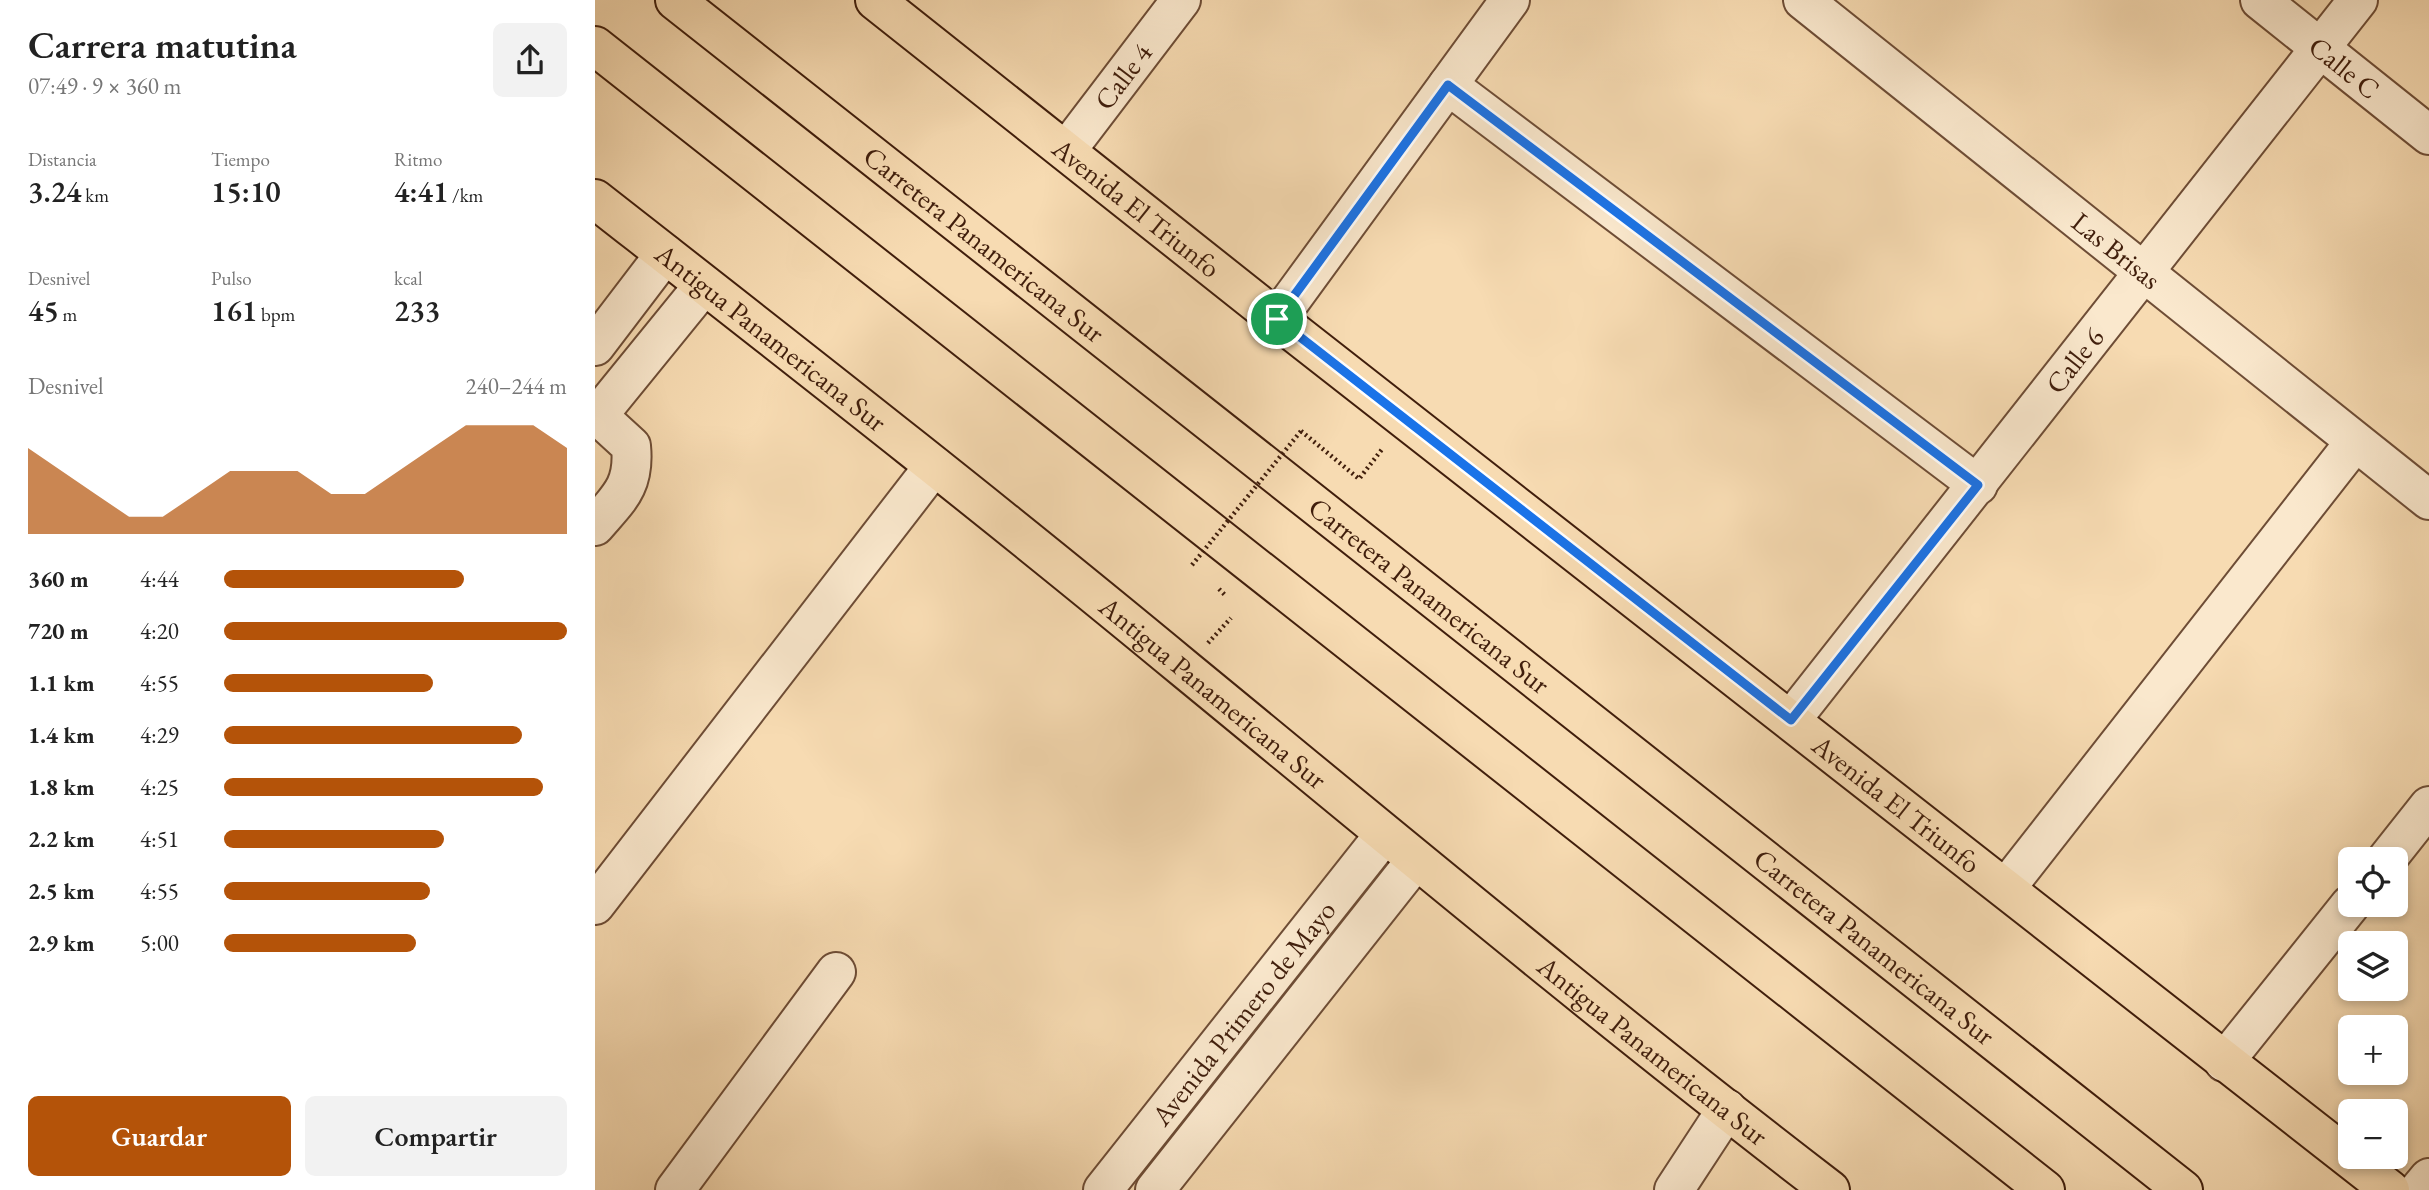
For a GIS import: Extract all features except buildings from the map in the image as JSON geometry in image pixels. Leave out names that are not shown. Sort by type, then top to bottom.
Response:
[{"type":"main road","name":"Carretera Panamericana Sur","points":[[675,0],[699,12],[2183,1190]]},
{"type":"main road","name":"Avenida El Triunfo","points":[[875,0],[1277,319],[2391,1190]]},
{"type":"main road","points":[[595,46],[2045,1190]]},
{"type":"main road","name":"Antigua Panamericana Sur","points":[[599,212],[664,254],[934,466],[1185,669],[1384,835],[1830,1190]]},
{"type":"street","name":"Calle 4","points":[[1066,152],[1181,0]]},
{"type":"street","points":[[1277,319],[1510,0]]},
{"type":"street","name":"Las Brisas","points":[[1803,0],[2429,500]]},
{"type":"street","name":"Calle C","points":[[2260,0],[2429,135]]},
{"type":"street","name":"Calle 6","points":[[1791,720],[2358,0]]},
{"type":"street","points":[[1448,85],[1978,485]]},
{"type":"street","points":[[595,346],[664,254]]},
{"type":"street","points":[[595,526],[624,492],[633,467],[631,446],[596,416],[704,285]]},
{"type":"street","points":[[2006,888],[2355,442]]},
{"type":"street","points":[[595,905],[934,466]]},
{"type":"street","points":[[2397,847],[2429,806]]},
{"type":"street","name":"Avenida Primero de Mayo","points":[[1103,1190],[1384,835]]},
{"type":"street","name":"Avenida Primero de Mayo","points":[[1155,1190],[1416,860]]},
{"type":"street","points":[[2224,1062],[2340,917]]},
{"type":"street","points":[[675,1190],[837,972]]},
{"type":"street","points":[[1674,1190],[1727,1110]]},
{"type":"street","points":[[2419,1190],[2429,1178]]},
{"type":"path","points":[[1192,565],[1301,431],[1359,479],[1389,441]]},
{"type":"path","points":[[1207,644],[1231,618]]},
{"type":"route","points":[[1448,85],[1978,485],[1791,720],[1277,319],[1448,85]]}]
